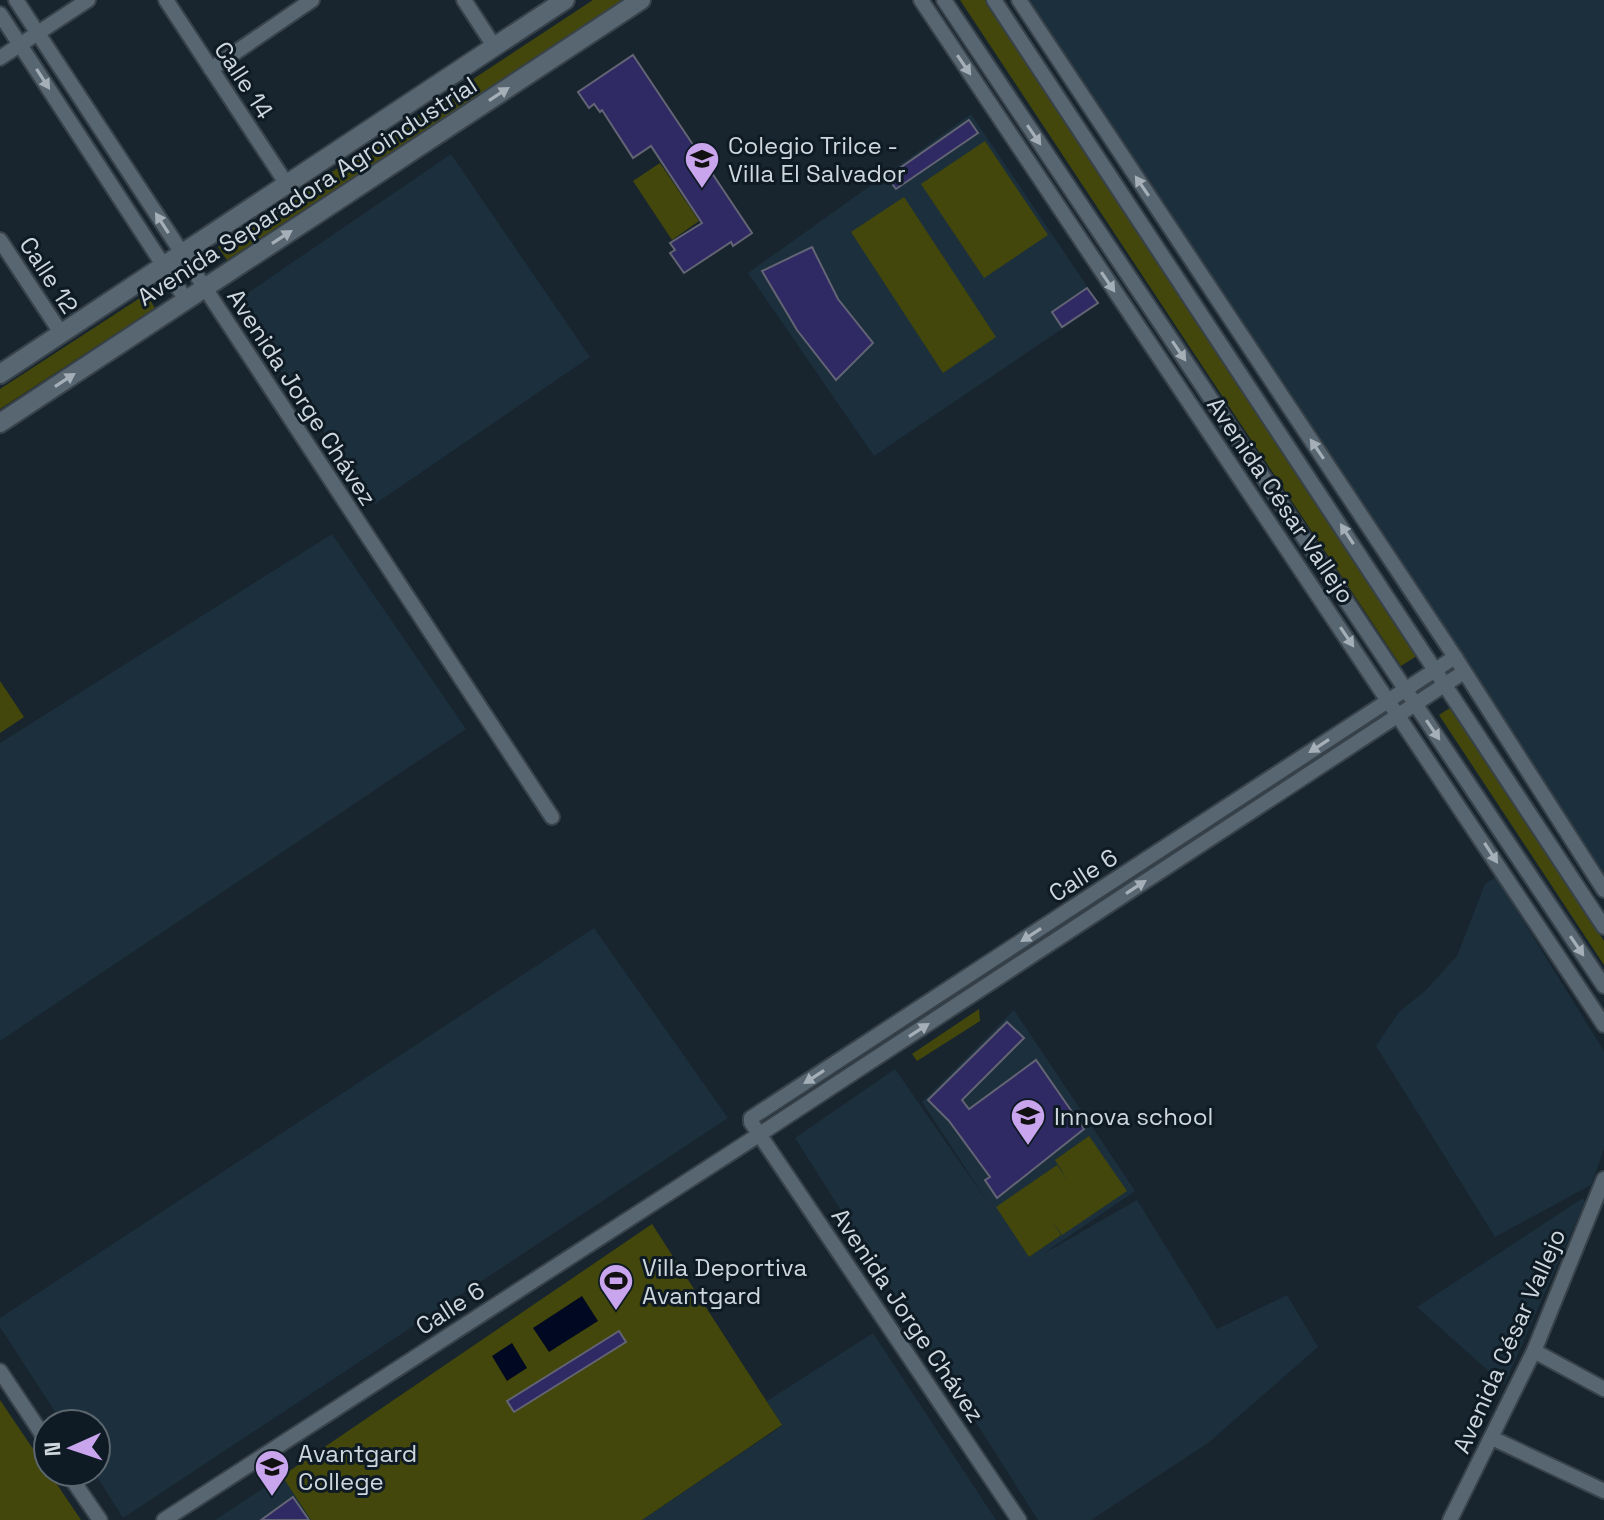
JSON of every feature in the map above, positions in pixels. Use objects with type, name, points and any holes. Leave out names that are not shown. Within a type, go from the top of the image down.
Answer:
[{"type":"street","name":"Avenida Jorge Chávez","points":[[16,0],[552,817]]},
{"type":"street","points":[[0,58],[88,0]]},
{"type":"street","name":"Calle 14","points":[[166,0],[286,183]]},
{"type":"street","points":[[211,69],[312,0]]},
{"type":"street","points":[[464,0],[494,46]]},
{"type":"street","name":"Avenida Separadora Agroindustrial","points":[[0,374],[565,0]]},
{"type":"street","name":"Avenida Separadora Agroindustrial","points":[[0,423],[641,0]]},
{"type":"street","name":"Avenida César Vallejo","points":[[921,0],[1604,1025]]},
{"type":"street","name":"Avenida César Vallejo","points":[[944,0],[1604,986]]},
{"type":"street","name":"Avenida César Vallejo","points":[[994,0],[1604,927]]},
{"type":"street","points":[[1019,0],[1455,657],[1604,890]]},
{"type":"street","name":"Avenida Jorge Chávez","points":[[0,14],[186,300]]},
{"type":"street","name":"Calle 12","points":[[0,240],[61,333]]},
{"type":"street","name":"Calle 6","points":[[760,1134],[751,1122],[752,1117],[1455,657]]},
{"type":"street","name":"Calle 6","points":[[164,1520],[1464,672]]},
{"type":"street","points":[[1346,729],[1356,743]]},
{"type":"street","points":[[1295,762],[1305,776]]},
{"type":"street","points":[[1190,831],[1199,846]]},
{"type":"street","points":[[1059,917],[1068,932]]},
{"type":"street","points":[[850,1054],[859,1069]]},
{"type":"street","name":"Avenida Jorge Chávez","points":[[760,1134],[1019,1520]]},
{"type":"street","name":"Avenida César Vallejo","points":[[1450,1520],[1534,1351],[1604,1179]]},
{"type":"street","points":[[1534,1351],[1604,1389]]},
{"type":"street","points":[[0,1371],[32,1419]]},
{"type":"street","points":[[1492,1438],[1604,1491]]},
{"type":"street","points":[[78,1488],[100,1520]]},
{"type":"shaded area","points":[[1029,0],[1604,0],[1604,874]]},
{"type":"shaded area","points":[[971,114],[1099,304],[874,456],[748,273]]},
{"type":"shaded area","points":[[451,154],[590,357],[375,504],[233,303]]},
{"type":"shaded area","points":[[332,534],[466,729],[0,1041],[0,743]]},
{"type":"shaded area","points":[[1496,877],[1604,1051],[1604,1149],[1591,1185],[1495,1237],[1376,1046],[1399,1012],[1425,991],[1457,956],[1485,884]]},
{"type":"shaded area","points":[[594,928],[728,1118],[123,1518],[104,1488],[112,1488],[112,1408],[53,1408],[0,1327],[0,1318]]},
{"type":"shaded area","points":[[1014,1010],[1135,1191],[1043,1254],[1137,1200],[1217,1329],[1287,1295],[1318,1347],[1208,1443],[1091,1520],[1038,1520],[795,1138],[895,1069],[991,1207],[922,1102]]},
{"type":"shaded area","points":[[1583,1198],[1585,1202],[1504,1385],[1417,1307]]},
{"type":"shaded area","points":[[582,1296],[598,1321],[549,1352],[533,1328]]},
{"type":"shaded area","points":[[873,1333],[996,1520],[642,1520],[782,1426],[767,1401]]},
{"type":"shaded area","points":[[512,1343],[527,1368],[507,1381],[492,1356]]},
{"type":"shaded area","name":"Avantgard College","points":[[282,1476],[311,1520],[215,1520]]},
{"type":"green space","points":[[593,0],[623,0],[227,260],[218,247]]},
{"type":"green space","points":[[960,0],[988,0],[1420,654],[1401,666]]},
{"type":"green space","points":[[985,141],[1048,235],[984,278],[921,184]]},
{"type":"green space","points":[[660,163],[699,221],[672,240],[633,181]]},
{"type":"green space","points":[[904,197],[996,337],[943,373],[851,232]]},
{"type":"green space","points":[[146,294],[155,308],[0,409],[0,389]]},
{"type":"green space","points":[[0,681],[24,717],[0,733]]},
{"type":"green space","points":[[1450,708],[1604,941],[1604,965],[1439,715]]},
{"type":"green space","points":[[979,1009],[980,1021],[917,1061],[912,1054]]},
{"type":"green space","points":[[1089,1136],[1127,1191],[1062,1235],[1051,1220],[1061,1235],[1029,1257],[996,1207],[1057,1165],[1068,1181],[1055,1160]]},
{"type":"green space","name":"Villa Deportiva Avantgard","points":[[652,1224],[782,1425],[642,1520],[311,1520],[282,1476]]},
{"type":"green space","points":[[0,1400],[32,1447],[32,1488],[59,1488],[81,1520],[0,1520]]},
{"type":"building","name":"Colegio Trilce - Villa El Salvador","points":[[633,55],[752,233],[733,246],[731,242],[684,273],[670,253],[675,250],[670,243],[702,223],[651,146],[633,158],[602,110],[600,112],[594,104],[589,108],[578,92]]},
{"type":"building","points":[[969,120],[978,133],[896,189],[887,177]]},
{"type":"building","points":[[812,247],[838,299],[873,343],[836,380],[797,330],[762,271]]},
{"type":"building","points":[[1087,288],[1098,303],[1062,327],[1052,312]]},
{"type":"building","points":[[1007,1022],[1024,1038],[962,1100],[969,1109],[1036,1060],[1084,1129],[997,1198],[985,1180],[990,1177],[949,1121],[928,1100]]},
{"type":"building","points":[[619,1331],[626,1342],[514,1412],[507,1401]]},
{"type":"building","points":[[293,1497],[309,1520],[261,1520]]},
{"type":"place","name":"Colegio Trilce - Villa El Salvador","points":[[702,190]]},
{"type":"place","name":"Innova school","points":[[1028,1147]]},
{"type":"place","name":"Villa Deportiva Avantgard","points":[[616,1312]]},
{"type":"place","name":"Avantgard College","points":[[272,1498]]}]
